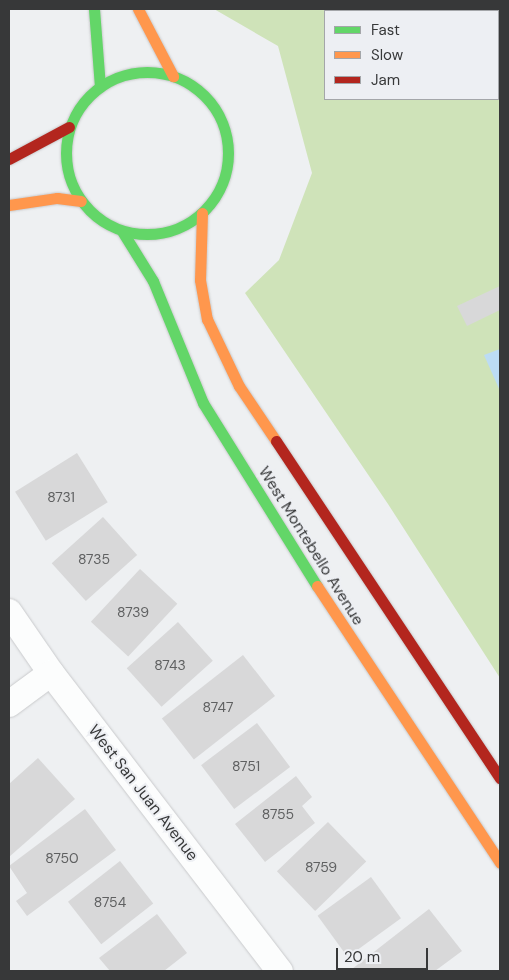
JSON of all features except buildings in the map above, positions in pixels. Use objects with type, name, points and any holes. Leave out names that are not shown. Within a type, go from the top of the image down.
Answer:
[{"type":"street","points":[[94,9],[100,87]]},
{"type":"street","points":[[138,9],[173,76]]},
{"type":"street","points":[[148,72],[173,76],[194,88],[211,103],[222,122],[228,142],[223,182],[202,213],[185,226],[164,233],[143,235],[122,231],[99,220],[81,201],[69,178],[65,153],[69,127],[81,104],[100,87],[122,75],[148,72]]},
{"type":"street","points":[[9,159],[69,127]]},
{"type":"street","points":[[9,205],[57,198],[81,201]]},
{"type":"street","name":"West Montebello Avenue","points":[[202,213],[200,280],[207,319],[238,386],[500,778]]},
{"type":"street","name":"West Montebello Avenue","points":[[122,231],[153,281],[204,403],[240,465],[376,677],[500,863]]},
{"type":"street","name":"West San Juan Avenue","points":[[9,612],[51,673],[280,971]]},
{"type":"street","points":[[9,704],[51,673]]},
{"type":"green space","points":[[214,9],[500,9],[500,678],[388,504],[245,293],[279,260],[312,173],[278,46]]},
{"type":"water","points":[[500,349],[500,391],[484,355]]},
{"type":"traffic: fast","points":[[94,9],[100,87]]},
{"type":"traffic: fast","points":[[139,72],[155,72],[178,78],[198,90],[210,102],[222,122],[228,145],[228,153],[228,161],[222,184],[210,204],[198,216],[178,228],[155,234],[139,234],[116,228],[96,216],[84,204],[72,184],[66,161],[66,145],[72,122],[84,102],[96,90],[116,78],[139,72]]},
{"type":"traffic: fast","points":[[122,231],[153,281],[203,403],[317,586]]},
{"type":"traffic: slow","points":[[138,9],[173,76]]},
{"type":"traffic: slow","points":[[9,205],[57,198],[81,201]]},
{"type":"traffic: slow","points":[[202,213],[200,280],[207,319],[239,386],[276,441]]},
{"type":"traffic: slow","points":[[317,586],[500,863]]},
{"type":"traffic: jam","points":[[9,159],[69,127]]},
{"type":"traffic: jam","points":[[276,441],[500,778]]}]
